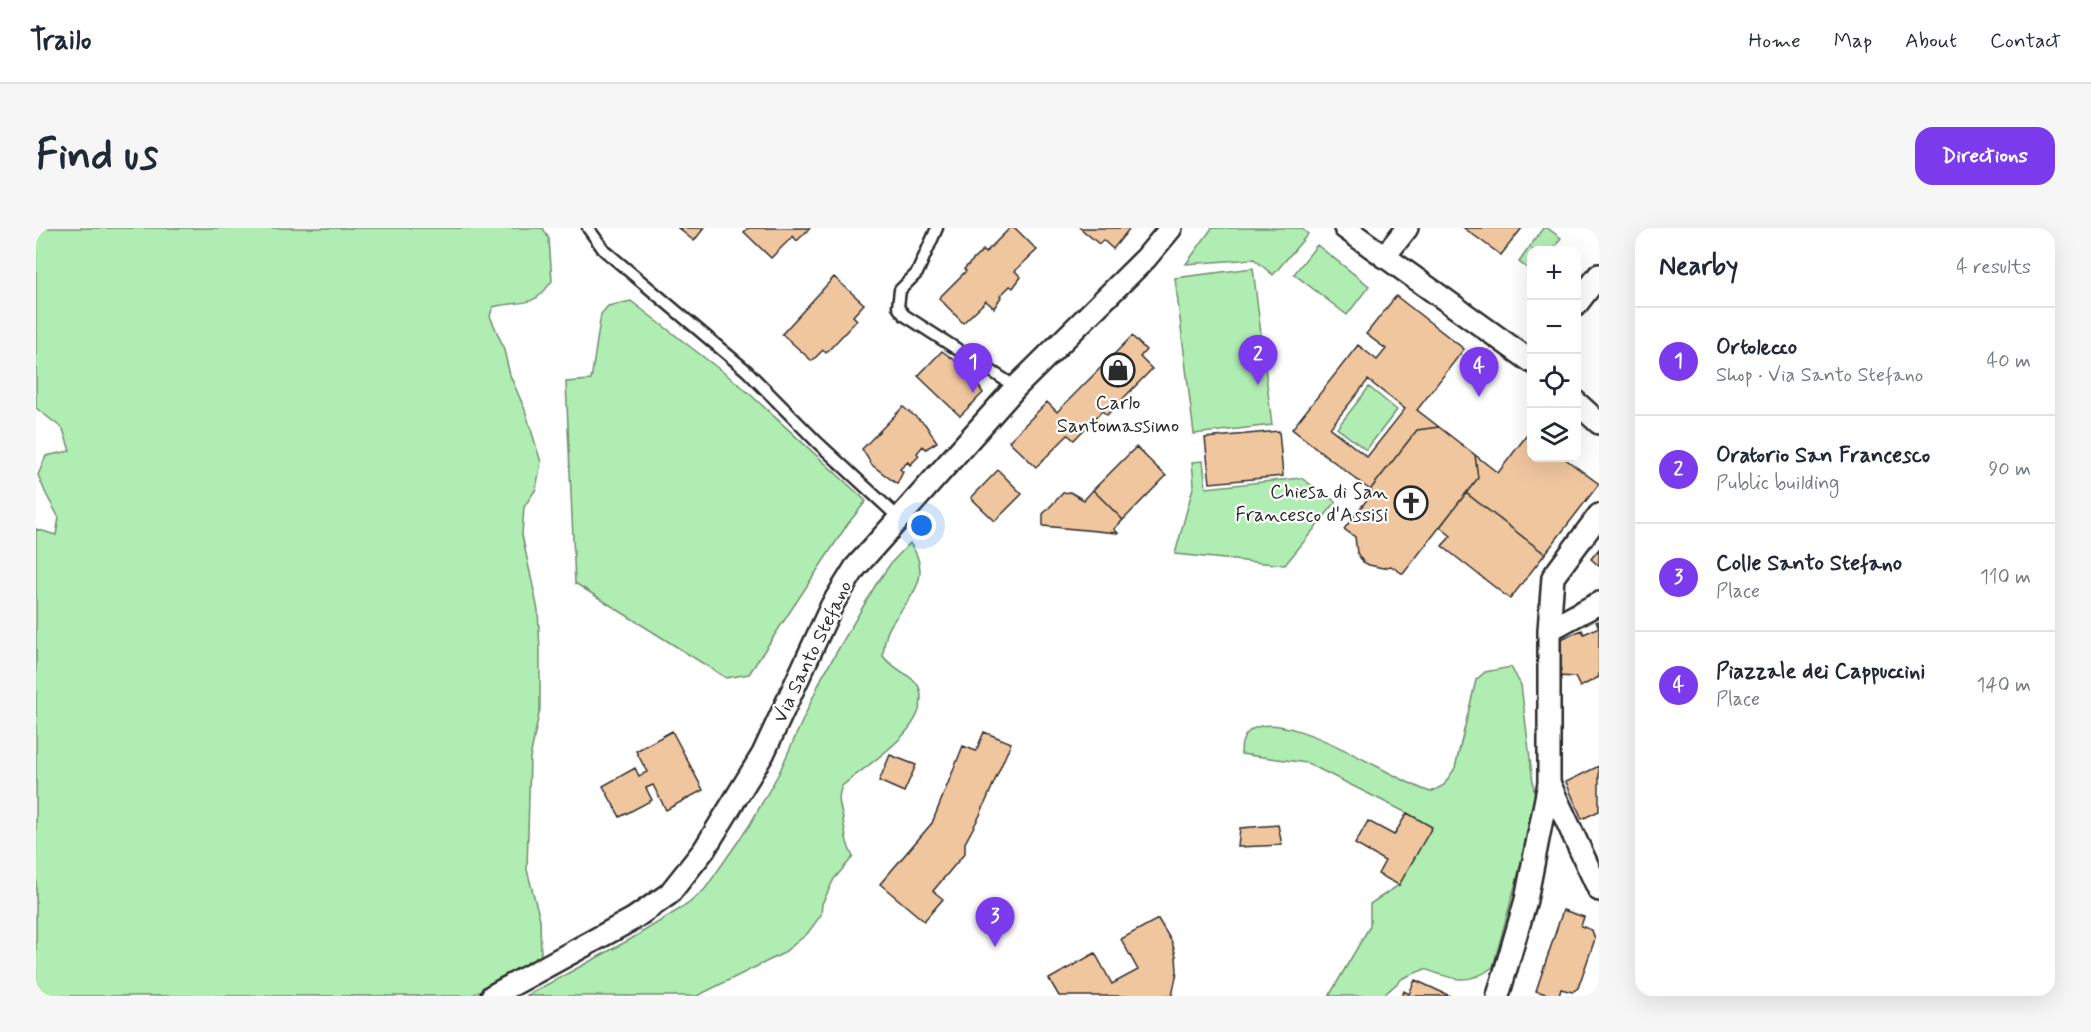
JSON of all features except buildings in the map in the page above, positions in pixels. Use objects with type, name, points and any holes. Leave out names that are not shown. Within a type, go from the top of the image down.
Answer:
[{"type":"street","name":"Via Santo Stefano","points":[[492,996],[633,919],[669,894],[704,850],[763,754],[832,605],[855,568],[1016,387],[1146,258],[1171,228]]},
{"type":"street","points":[[1345,228],[1527,358]]},
{"type":"street","points":[[1384,257],[1407,228]]},
{"type":"street","points":[[1580,300],[1599,275]]},
{"type":"street","points":[[1581,407],[1599,423]]},
{"type":"street","points":[[1498,996],[1526,900],[1549,783],[1549,630],[1553,577],[1599,515]]},
{"type":"street","points":[[1549,630],[1599,603]]},
{"type":"street","points":[[1549,783],[1599,890]]},
{"type":"lane","points":[[588,228],[604,250],[747,371],[817,442],[900,519]]},
{"type":"lane","points":[[937,228],[917,273],[900,290],[898,307],[904,315],[1016,387]]},
{"type":"green space","points":[[36,228],[543,228],[549,239],[552,281],[543,293],[534,299],[523,303],[493,307],[490,316],[503,346],[510,375],[525,410],[541,462],[536,489],[524,507],[522,535],[538,610],[540,651],[540,709],[530,758],[527,870],[540,919],[541,957],[471,996],[36,996],[36,529],[56,535],[59,518],[38,475],[46,456],[70,451],[63,429],[36,408]]},
{"type":"green space","points":[[1212,228],[1301,228],[1308,234],[1273,275],[1254,259],[1186,264]]},
{"type":"green space","points":[[1543,228],[1547,228],[1561,238],[1556,246],[1530,246]]},
{"type":"green space","points":[[1317,245],[1369,286],[1347,315],[1294,274]]},
{"type":"green space","points":[[1527,251],[1527,268],[1519,262]]},
{"type":"green space","points":[[1253,268],[1272,425],[1194,434],[1175,278]]},
{"type":"green space","points":[[631,301],[741,386],[866,501],[847,525],[749,674],[726,678],[575,583],[566,382],[591,380],[601,314],[608,306]]},
{"type":"green space","points":[[1369,387],[1397,410],[1366,450],[1337,428]]},
{"type":"green space","points":[[1203,461],[1206,488],[1301,478],[1336,502],[1285,565],[1175,554],[1194,484],[1192,462]]},
{"type":"green space","points":[[910,543],[917,555],[920,577],[912,596],[889,629],[883,656],[918,685],[921,704],[916,718],[906,732],[842,786],[839,795],[840,803],[847,842],[853,857],[834,879],[822,904],[821,915],[807,934],[782,954],[697,996],[526,996],[631,939],[688,904],[705,889],[749,826],[779,773],[822,677],[875,586],[891,563]]},
{"type":"green space","points":[[1511,667],[1521,685],[1535,799],[1530,831],[1493,967],[1468,979],[1443,976],[1425,969],[1403,978],[1383,996],[1329,996],[1370,926],[1370,904],[1399,885],[1431,827],[1307,763],[1241,754],[1243,740],[1256,727],[1277,726],[1304,732],[1431,792],[1444,785],[1455,768],[1476,680],[1485,672]]},
{"type":"place","name":"Carlo Santomassimo","points":[[1118,370]]},
{"type":"place","name":"Oratorio San Francesco","points":[[1258,385]]},
{"type":"place","name":"Ortolecco","points":[[973,393]]},
{"type":"place","name":"Piazzale dei Cappuccini","points":[[1479,397]]},
{"type":"place","name":"Chiesa di San Francesco d'Assisi","points":[[1411,503]]},
{"type":"place","name":"Colle Santo Stefano","points":[[995,947]]}]
